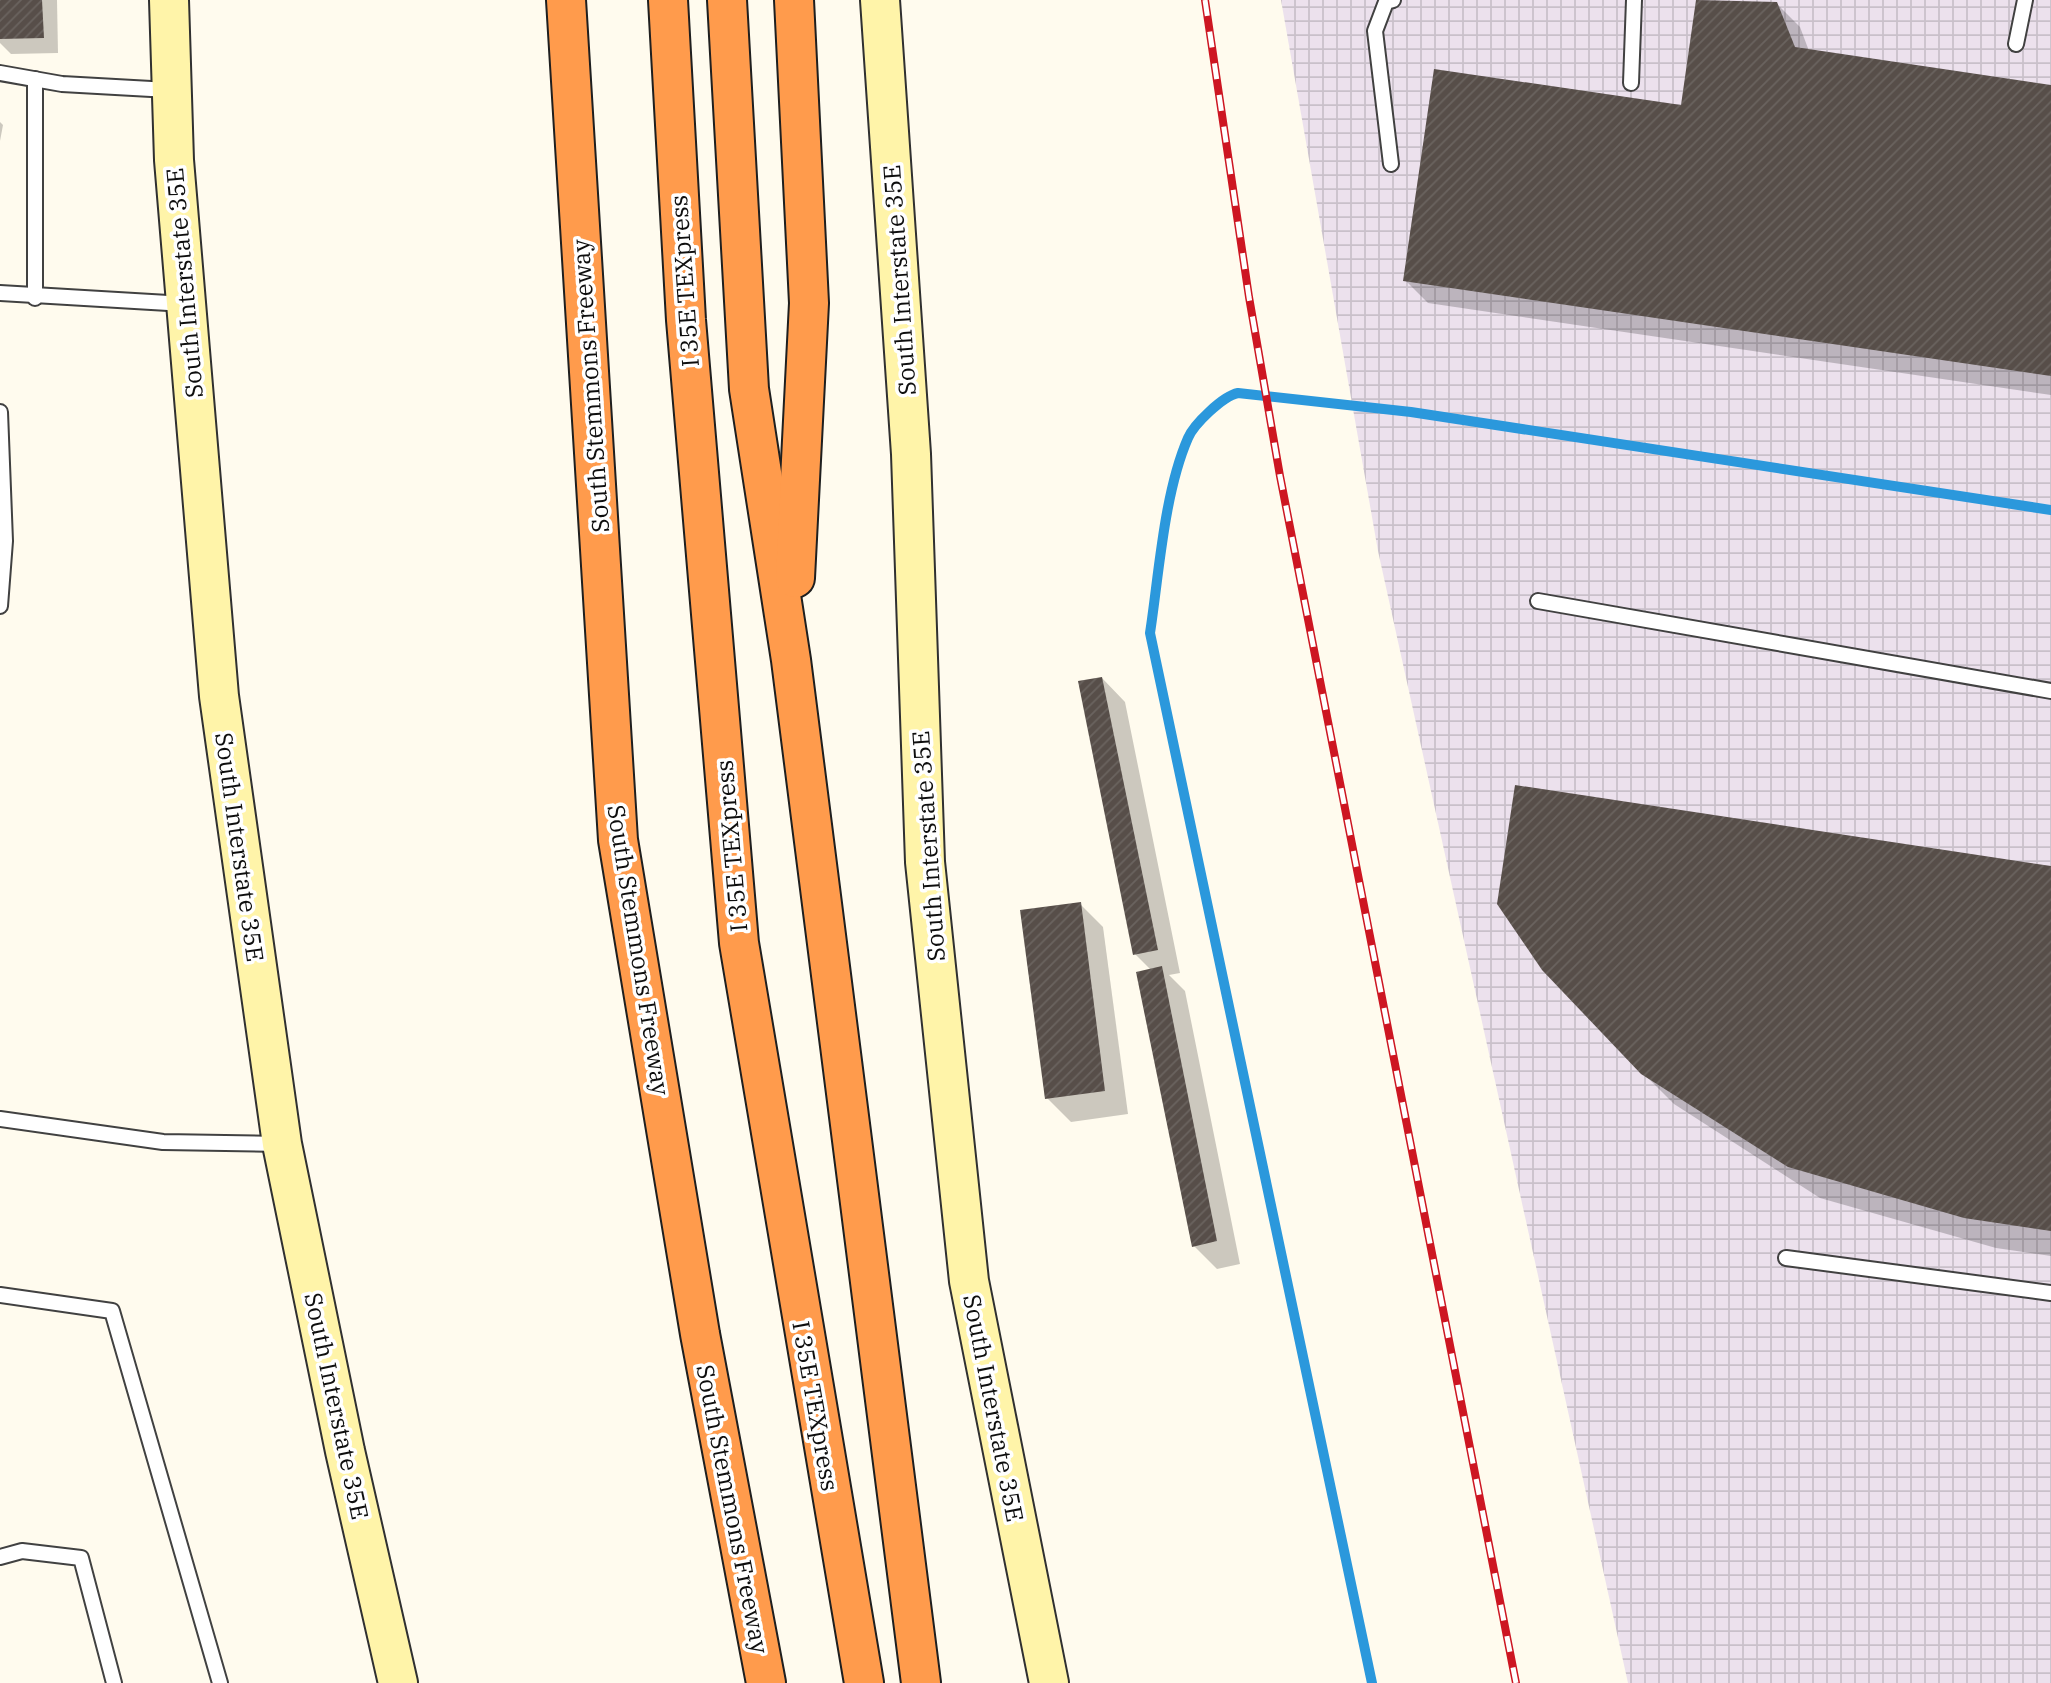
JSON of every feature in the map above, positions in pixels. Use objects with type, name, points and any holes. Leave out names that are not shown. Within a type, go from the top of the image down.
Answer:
[{"type":"highway","name":"South Stemmons Freeway","points":[[566,0],[618,840],[700,1334],[766,1683]]},
{"type":"highway","name":"I 35E TEXpress","points":[[668,0],[686,320],[740,943],[864,1683]]},
{"type":"highway","points":[[727,0],[749,389],[791,660],[921,1683]]},
{"type":"highway","points":[[791,660],[809,303],[794,0]]},
{"type":"main road","name":"South Interstate 35E","points":[[169,0],[174,90],[174,160],[219,696],[282,1144],[345,1451],[398,1683]]},
{"type":"main road","name":"South Interstate 35E","points":[[880,0],[911,454],[925,862],[969,1281],[1049,1683]]},
{"type":"lane","points":[[1391,164],[1375,31],[1386,2],[1393,0]]},
{"type":"lane","points":[[1631,83],[1634,0]]},
{"type":"lane","points":[[2016,44],[2025,0]]},
{"type":"lane","points":[[0,73],[35,79],[174,90]]},
{"type":"lane","points":[[35,79],[35,298]]},
{"type":"lane","points":[[0,293],[35,298],[186,304]]},
{"type":"lane","points":[[0,412],[5,541],[0,606]]},
{"type":"lane","points":[[1538,601],[2051,691]]},
{"type":"lane","points":[[0,1119],[163,1142],[282,1144]]},
{"type":"lane","points":[[1786,1258],[2051,1293]]},
{"type":"lane","points":[[0,1295],[112,1311],[220,1683]]},
{"type":"lane","points":[[0,1557],[22,1551],[80,1558],[114,1683]]},
{"type":"shaded area","points":[[1281,0],[2051,0],[2051,1683],[1628,1683],[1378,551]]},
{"type":"building","points":[[0,0],[42,0],[44,38],[0,39]]},
{"type":"building","points":[[1696,0],[1777,2],[1795,47],[2051,85],[2051,376],[1403,281],[1434,69],[1681,105]]},
{"type":"building","points":[[1102,677],[1158,950],[1133,955],[1078,681]]},
{"type":"building","points":[[1515,785],[2051,866],[2051,1231],[1964,1218],[1788,1167],[1641,1074],[1542,970],[1497,904]]},
{"type":"building","points":[[1081,902],[1105,1091],[1045,1099],[1020,910]]},
{"type":"building","points":[[1162,966],[1217,1241],[1192,1247],[1136,972]]},
{"type":"waterway","points":[[1372,1683],[1150,633],[1173,483],[1191,432],[1217,405],[1238,393],[1411,412],[2051,510]]},
{"type":"railway","points":[[1205,0],[1249,297],[1280,476],[1516,1683]]}]
